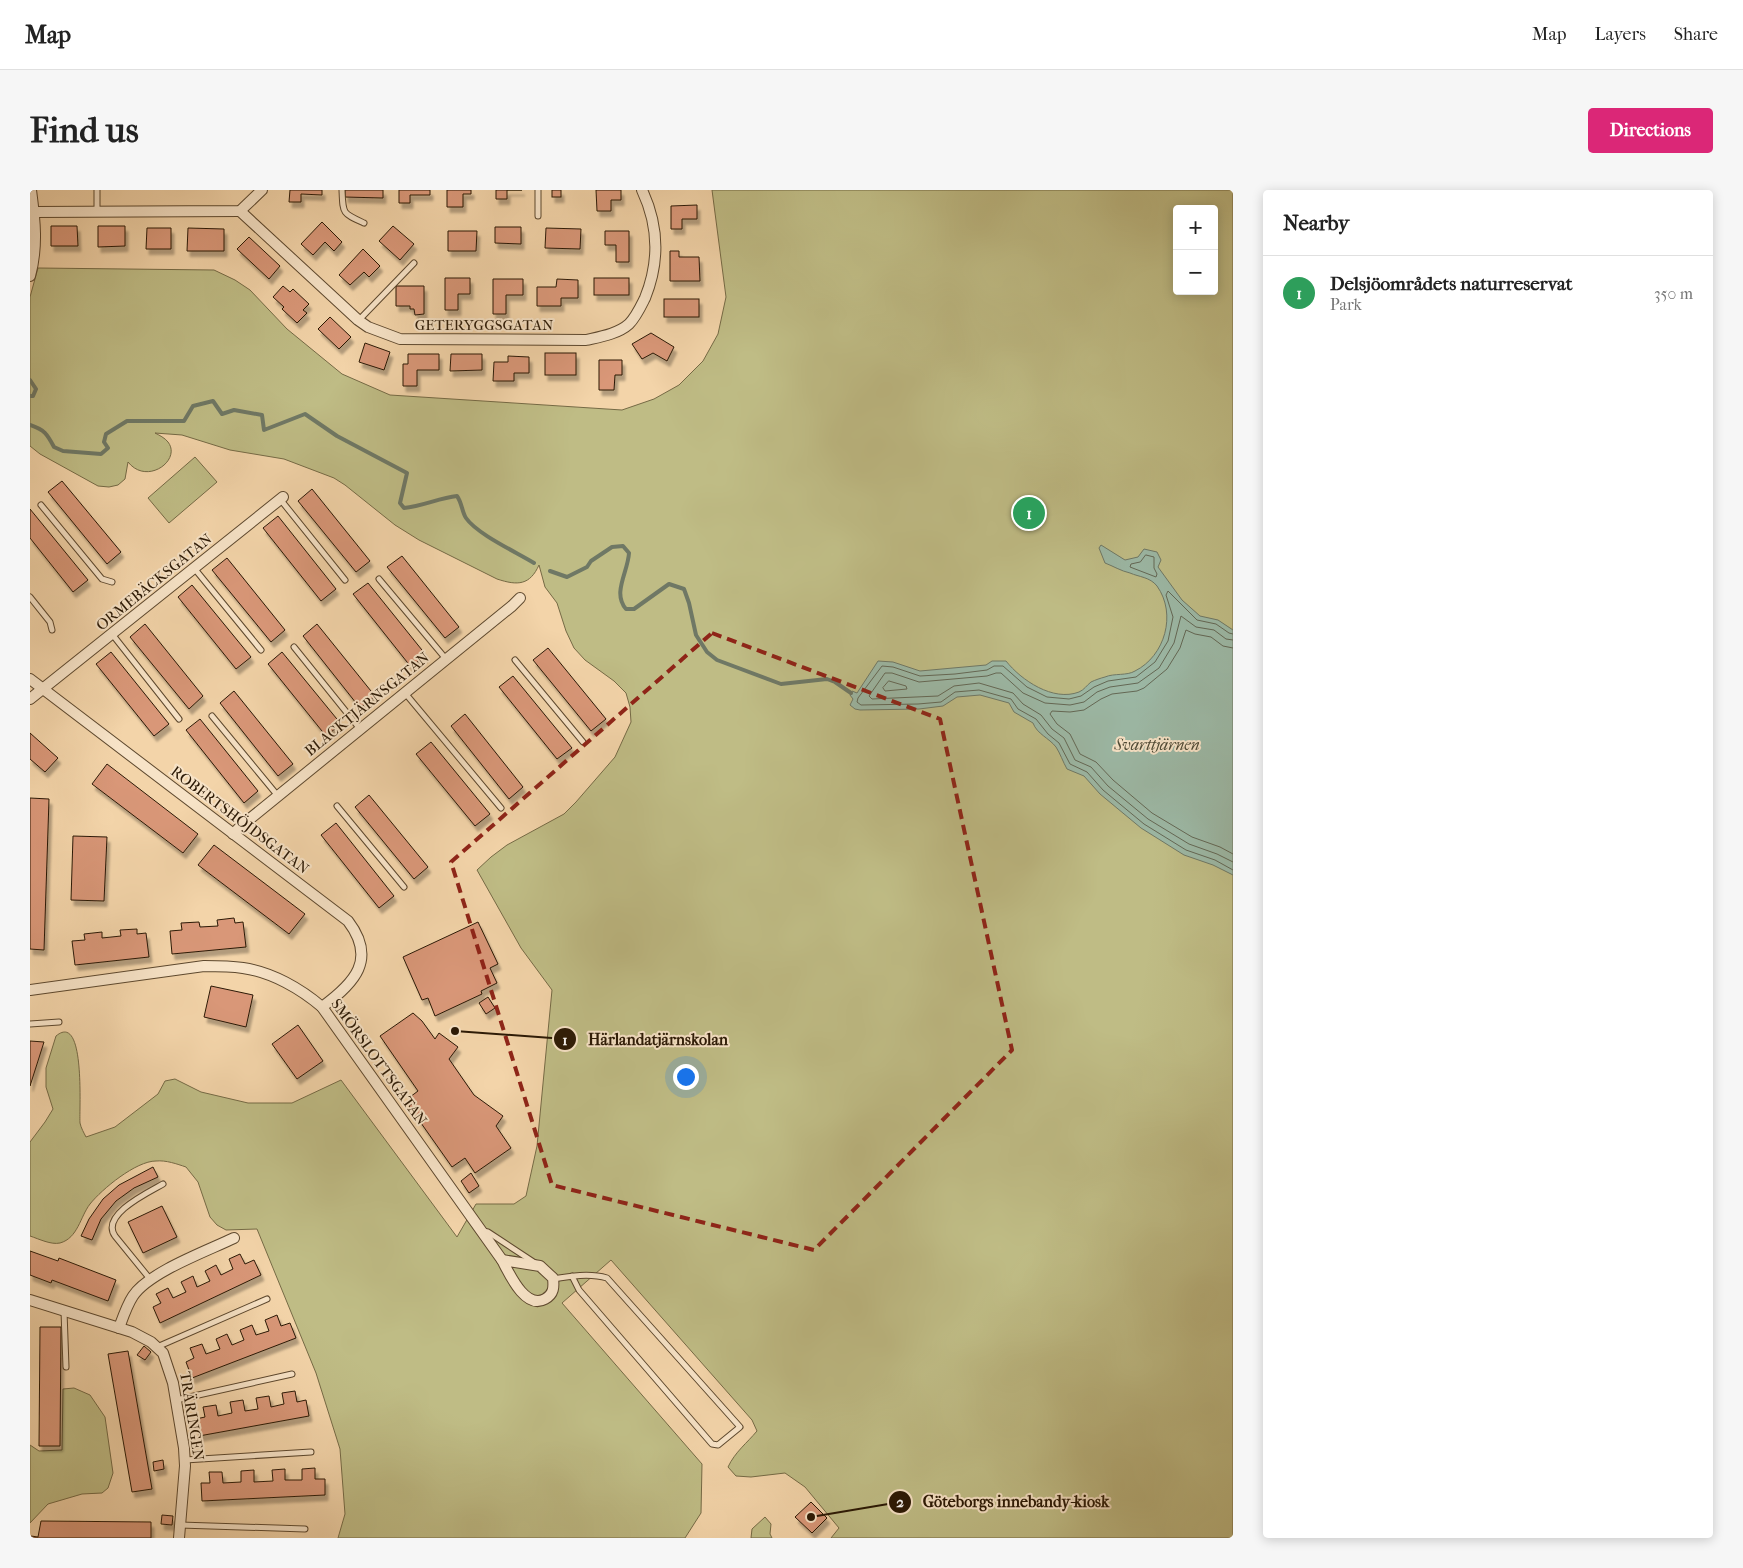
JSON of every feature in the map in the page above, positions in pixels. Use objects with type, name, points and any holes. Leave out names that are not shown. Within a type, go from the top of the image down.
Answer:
[{"type":"street","points":[[30,276],[34,262],[36,228],[31,190]]},
{"type":"street","points":[[34,212],[240,211],[262,190]]},
{"type":"street","name":"GETERYGGSGATAN","points":[[240,211],[358,320],[368,327],[400,339],[586,340],[600,337],[628,324],[637,312],[649,287],[654,270],[656,250],[655,228],[650,207],[642,190]]},
{"type":"street","name":"ORMEBÄCKSGATAN","points":[[30,699],[44,690],[281,498]]},
{"type":"street","name":"BLACKTJÄRNSGATAN","points":[[233,834],[520,598]]},
{"type":"street","name":"ROBERTSHÖJDSGATAN","points":[[30,679],[348,921],[359,938],[361,949],[360,969],[347,987],[322,1008]]},
{"type":"street","name":"SMÖRSLOTTSGATAN","points":[[30,990],[204,966],[225,966],[244,968],[275,978],[307,994],[322,1008],[502,1260],[522,1292],[532,1300],[542,1301],[551,1294],[554,1287],[553,1279]]},
{"type":"street","points":[[120,1328],[129,1302],[134,1294],[150,1279],[234,1238]]},
{"type":"street","points":[[502,1260],[540,1266],[553,1279]]},
{"type":"street","name":"TRÄRINGEN","points":[[30,1300],[120,1328],[142,1337],[157,1347],[163,1354],[169,1366],[185,1460],[179,1538]]},
{"type":"lane","points":[[97,190],[97,212]]},
{"type":"lane","points":[[342,190],[343,209],[347,215],[364,223]]},
{"type":"lane","points":[[538,190],[538,216]]},
{"type":"lane","points":[[358,320],[414,263]]},
{"type":"lane","points":[[281,498],[345,580]]},
{"type":"lane","points":[[41,505],[102,580],[112,582]]},
{"type":"lane","points":[[194,568],[261,650]]},
{"type":"lane","points":[[380,579],[446,660]]},
{"type":"lane","points":[[30,596],[50,622],[52,630]]},
{"type":"lane","points":[[112,634],[179,719]]},
{"type":"lane","points":[[294,647],[360,729]]},
{"type":"lane","points":[[515,660],[583,742]]},
{"type":"lane","points":[[405,693],[501,808]]},
{"type":"lane","points":[[212,716],[278,796]]},
{"type":"lane","points":[[337,806],[404,887]]},
{"type":"lane","points":[[30,1024],[59,1022]]},
{"type":"lane","points":[[150,1279],[112,1233],[112,1227],[116,1216],[123,1208],[163,1184]]},
{"type":"lane","points":[[479,1230],[488,1232],[540,1266]]},
{"type":"lane","points":[[553,1279],[572,1276],[599,1275],[607,1278],[740,1426],[718,1445],[712,1444],[579,1290],[572,1276]]},
{"type":"lane","points":[[157,1347],[267,1299]]},
{"type":"lane","points":[[64,1310],[66,1367]]},
{"type":"lane","points":[[176,1400],[292,1374]]},
{"type":"lane","points":[[185,1460],[311,1452]]},
{"type":"lane","points":[[180,1526],[305,1529]]},
{"type":"highlighted area","points":[[712,633],[940,719],[1012,1050],[814,1250],[552,1185],[451,862]]},
{"type":"shaded area","points":[[712,190],[1233,190],[1233,1538],[831,1538],[839,1528],[805,1487],[785,1473],[751,1477],[736,1476],[728,1467],[738,1452],[757,1431],[752,1420],[611,1260],[562,1303],[702,1464],[701,1513],[685,1538],[338,1538],[345,1514],[340,1449],[316,1373],[257,1229],[226,1230],[217,1225],[210,1217],[198,1182],[186,1167],[160,1161],[148,1162],[139,1166],[111,1184],[90,1204],[75,1232],[66,1240],[60,1243],[53,1243],[30,1236],[30,1142],[53,1109],[46,1087],[46,1068],[56,1036],[66,1032],[72,1037],[77,1049],[80,1084],[80,1123],[86,1137],[115,1127],[158,1094],[165,1081],[175,1079],[201,1092],[248,1103],[292,1103],[341,1080],[457,1237],[476,1204],[514,1204],[526,1196],[537,1146],[552,990],[521,948],[477,870],[507,845],[564,814],[615,757],[631,722],[630,707],[626,693],[614,681],[585,660],[574,648],[557,603],[545,587],[539,565],[532,577],[522,582],[511,583],[497,579],[419,540],[395,525],[334,478],[284,459],[230,450],[182,435],[155,433],[168,442],[171,449],[167,463],[153,471],[144,472],[136,469],[128,462],[125,479],[118,485],[109,487],[98,486],[40,454],[30,446],[30,297],[38,268],[214,270],[250,290],[287,329],[342,374],[390,395],[622,410],[654,399],[679,385],[703,361],[718,334],[726,297]]},
{"type":"shaded area","points":[[195,457],[217,482],[169,523],[148,498]]},
{"type":"shaded area","points":[[74,1388],[90,1395],[105,1417],[113,1473],[108,1488],[102,1493],[82,1494],[48,1504],[30,1523],[30,1445],[39,1451],[62,1450],[63,1389]]},
{"type":"shaded area","points":[[765,1517],[771,1524],[770,1534],[772,1538],[751,1538],[752,1529]]},
{"type":"water","name":"Svarttjärnen","points":[[1101,545],[1125,560],[1138,557],[1144,549],[1157,552],[1161,560],[1158,567],[1182,600],[1200,616],[1218,620],[1233,630],[1233,875],[1213,865],[1184,855],[1141,828],[1100,794],[1084,776],[1067,769],[1056,747],[1037,730],[1033,723],[1014,712],[1009,703],[980,695],[957,697],[943,706],[919,709],[860,710],[850,705],[853,699],[850,695],[852,691],[857,693],[878,661],[893,662],[920,671],[986,665],[992,661],[1006,661],[1029,682],[1048,692],[1059,694],[1079,692],[1096,680],[1135,671],[1154,655],[1165,633],[1167,621],[1163,597],[1157,586],[1151,581],[1105,563],[1099,548]]},
{"type":"building","points":[[290,190],[322,190],[322,195],[301,194],[301,202],[289,202]]},
{"type":"building","points":[[345,190],[383,190],[383,198],[345,197]]},
{"type":"building","points":[[399,190],[430,190],[430,195],[410,195],[410,203],[399,203]]},
{"type":"building","points":[[447,190],[471,190],[471,194],[463,194],[463,207],[447,207]]},
{"type":"building","points":[[496,190],[507,190],[507,199],[496,199]]},
{"type":"building","points":[[552,190],[561,190],[561,197],[552,197]]},
{"type":"building","points":[[596,190],[621,190],[621,200],[611,200],[611,211],[597,211]]},
{"type":"building","points":[[697,205],[697,219],[682,219],[682,229],[671,229],[671,206]]},
{"type":"building","points":[[322,222],[342,242],[334,251],[325,242],[313,255],[301,244]]},
{"type":"building","points":[[51,226],[77,226],[78,246],[51,246]]},
{"type":"building","points":[[98,226],[125,226],[125,246],[98,247]]},
{"type":"building","points":[[393,226],[414,244],[400,260],[379,241]]},
{"type":"building","points":[[495,227],[521,227],[521,244],[495,243]]},
{"type":"building","points":[[147,228],[171,228],[171,249],[146,249]]},
{"type":"building","points":[[188,228],[224,229],[224,251],[187,251]]},
{"type":"building","points":[[546,228],[581,229],[580,249],[545,248]]},
{"type":"building","points":[[448,231],[477,231],[476,251],[448,251]]},
{"type":"building","points":[[605,231],[629,231],[629,262],[616,262],[616,245],[605,245]]},
{"type":"building","points":[[249,237],[280,266],[269,279],[237,249]]},
{"type":"building","points":[[363,249],[380,266],[369,277],[364,272],[350,285],[339,275]]},
{"type":"building","points":[[670,251],[679,251],[679,257],[699,257],[700,281],[670,281]]},
{"type":"building","points":[[445,278],[470,278],[470,294],[458,294],[458,310],[445,310]]},
{"type":"building","points":[[594,278],[629,278],[629,295],[594,295]]},
{"type":"building","points":[[493,279],[523,279],[523,295],[506,295],[506,314],[493,314]]},
{"type":"building","points":[[557,279],[578,280],[578,298],[561,298],[561,306],[537,306],[537,287],[556,287]]},
{"type":"building","points":[[283,286],[290,292],[293,289],[309,304],[303,310],[307,313],[297,323],[282,309],[284,307],[273,297]]},
{"type":"building","points":[[396,286],[424,286],[424,314],[415,315],[414,309],[410,309],[410,306],[396,306]]},
{"type":"building","points":[[664,299],[699,299],[699,317],[664,317]]},
{"type":"building","points":[[330,317],[351,337],[339,349],[318,329]]},
{"type":"building","points":[[651,333],[674,347],[667,361],[653,353],[642,359],[632,344]]},
{"type":"building","points":[[365,343],[390,352],[384,370],[359,362]]},
{"type":"building","points":[[545,353],[576,353],[576,375],[545,375]]},
{"type":"building","points":[[408,354],[439,354],[439,370],[417,370],[417,386],[403,386],[403,364],[408,364]]},
{"type":"building","points":[[451,354],[482,354],[482,370],[450,371]]},
{"type":"building","points":[[508,356],[529,357],[529,373],[514,373],[514,381],[493,381],[494,362],[508,362]]},
{"type":"building","points":[[599,360],[622,360],[622,375],[615,375],[614,390],[599,390]]},
{"type":"building","points":[[62,481],[121,552],[107,564],[48,492]]},
{"type":"building","points":[[312,489],[370,561],[356,572],[298,501]]},
{"type":"building","points":[[30,509],[88,580],[73,592],[30,538]]},
{"type":"building","points":[[278,516],[336,589],[321,601],[263,528]]},
{"type":"building","points":[[402,556],[459,627],[445,638],[387,567]]},
{"type":"building","points":[[227,558],[285,630],[271,642],[212,570]]},
{"type":"building","points":[[368,583],[426,655],[411,667],[353,594]]},
{"type":"building","points":[[192,585],[251,657],[236,669],[178,597]]},
{"type":"building","points":[[145,624],[203,696],[189,709],[130,637]]},
{"type":"building","points":[[317,624],[375,696],[360,708],[303,636]]},
{"type":"building","points":[[548,648],[606,719],[591,731],[533,660]]},
{"type":"building","points":[[111,652],[169,724],[154,736],[96,664]]},
{"type":"building","points":[[282,652],[341,724],[326,736],[268,664]]},
{"type":"building","points":[[513,676],[572,748],[557,759],[499,687]]},
{"type":"building","points":[[234,691],[293,764],[278,776],[220,703]]},
{"type":"building","points":[[465,714],[523,787],[509,799],[451,726]]},
{"type":"building","points":[[200,719],[258,791],[244,803],[186,730]]},
{"type":"building","points":[[30,733],[58,758],[45,772],[30,759]]},
{"type":"building","points":[[431,742],[490,814],[475,826],[416,754]]},
{"type":"building","points":[[107,764],[198,834],[183,853],[92,784]]},
{"type":"building","points":[[369,795],[428,867],[414,879],[355,807]]},
{"type":"building","points":[[30,798],[49,799],[44,950],[30,949]]},
{"type":"building","points":[[336,823],[394,896],[379,908],[321,835]]},
{"type":"building","points":[[73,836],[107,837],[104,901],[71,900]]},
{"type":"building","points":[[214,845],[305,914],[289,934],[198,865]]},
{"type":"building","points":[[234,918],[235,923],[243,922],[246,947],[172,954],[170,931],[182,930],[181,923],[199,922],[200,927],[218,926],[217,920]]},
{"type":"building","points":[[478,922],[498,964],[490,968],[497,983],[481,991],[482,994],[435,1016],[428,998],[422,1000],[403,957]]},
{"type":"building","points":[[137,929],[137,934],[146,933],[149,957],[75,965],[72,941],[85,940],[84,934],[102,932],[102,938],[121,936],[120,930]]},
{"type":"building","points":[[211,986],[253,995],[246,1027],[204,1017]]},
{"type":"building","points":[[488,997],[495,1008],[486,1014],[479,1003]]},
{"type":"building","points":[[413,1013],[422,1021],[435,1039],[439,1033],[458,1047],[449,1059],[474,1095],[503,1116],[496,1126],[511,1148],[475,1173],[465,1158],[452,1167],[409,1106],[414,1102],[410,1097],[418,1091],[380,1036]]},
{"type":"building","points":[[298,1025],[323,1061],[297,1079],[272,1044]]},
{"type":"building","points":[[30,1041],[44,1042],[30,1086]]},
{"type":"building","points":[[153,1167],[158,1177],[134,1188],[116,1201],[101,1219],[92,1240],[81,1236],[89,1219],[103,1199],[119,1185]]},
{"type":"building","points":[[471,1173],[479,1186],[469,1193],[461,1181]]},
{"type":"building","points":[[162,1206],[177,1237],[143,1253],[128,1222]]},
{"type":"building","points":[[30,1251],[58,1261],[59,1258],[116,1280],[108,1301],[52,1280],[51,1283],[30,1275]]},
{"type":"building","points":[[240,1254],[245,1264],[254,1260],[261,1275],[160,1323],[153,1307],[161,1303],[156,1294],[168,1288],[173,1298],[186,1292],[181,1282],[193,1276],[197,1287],[210,1281],[205,1271],[216,1265],[221,1275],[233,1269],[229,1259]]},
{"type":"building","points":[[277,1315],[281,1326],[290,1323],[296,1338],[192,1378],[186,1362],[194,1358],[190,1348],[202,1344],[206,1354],[220,1349],[216,1339],[227,1334],[232,1345],[244,1340],[240,1330],[252,1325],[256,1335],[269,1331],[265,1320]]},
{"type":"building","points":[[40,1327],[61,1327],[60,1446],[39,1446]]},
{"type":"building","points":[[144,1346],[151,1352],[145,1360],[137,1355]]},
{"type":"building","points":[[128,1351],[152,1489],[132,1492],[108,1354]]},
{"type":"building","points":[[295,1391],[297,1402],[306,1400],[309,1416],[199,1436],[196,1419],[205,1417],[203,1407],[216,1405],[218,1416],[232,1413],[230,1402],[243,1400],[245,1411],[258,1409],[256,1398],[269,1396],[271,1407],[284,1404],[282,1393]]},
{"type":"building","points":[[163,1460],[164,1469],[154,1471],[153,1462]]},
{"type":"building","points":[[315,1468],[315,1479],[325,1479],[325,1495],[202,1501],[201,1483],[210,1483],[209,1472],[222,1472],[223,1483],[241,1482],[241,1471],[254,1470],[254,1482],[273,1481],[272,1470],[285,1469],[285,1480],[302,1480],[302,1469]]},
{"type":"building","points":[[811,1502],[827,1518],[812,1533],[795,1517]]},
{"type":"building","points":[[162,1515],[173,1516],[172,1525],[161,1524]]},
{"type":"building","points":[[41,1521],[151,1522],[151,1538],[31,1538],[31,1536],[38,1537]]},
{"type":"waterway","points":[[30,380],[36,389],[33,396],[30,396]]},
{"type":"waterway","points":[[30,425],[42,431],[54,447],[63,451],[101,454],[108,448],[104,442],[106,434],[127,421],[184,421],[193,406],[213,401],[222,414],[234,410],[262,415],[264,430],[305,414],[337,436],[407,473],[400,503],[404,508],[457,496],[465,516],[471,524],[534,563]]},
{"type":"waterway","points":[[550,571],[567,577],[587,567],[591,561],[612,547],[623,546],[629,553],[620,596],[626,609],[634,609],[669,584],[684,589],[696,635],[707,652],[717,660],[781,684],[827,679],[851,693]]},
{"type":"place","name":"Delsjöområdets naturreservat","points":[[1029,513]]},
{"type":"place","name":"Härlandatjärnskolan","points":[[455,1031]]},
{"type":"place","name":"Göteborgs innebandy-kiosk","points":[[811,1517]]}]
